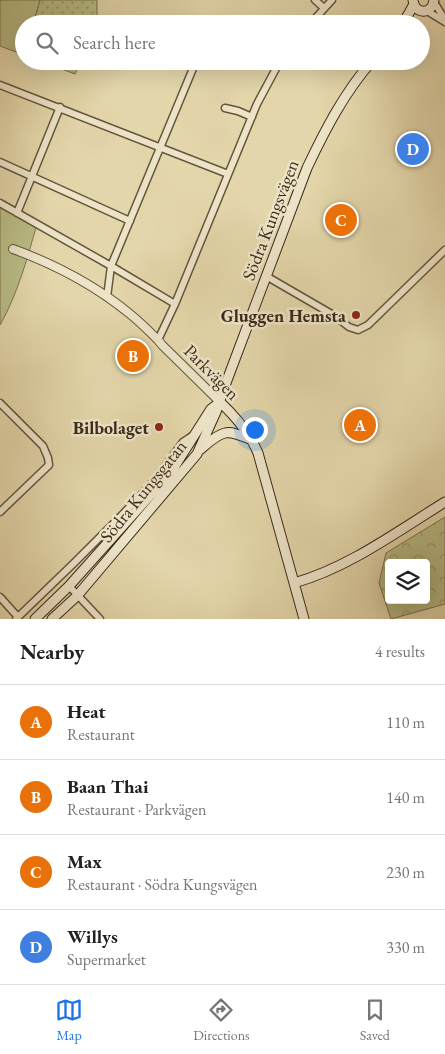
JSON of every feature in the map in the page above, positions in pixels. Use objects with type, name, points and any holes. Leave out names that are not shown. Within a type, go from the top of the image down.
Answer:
[{"type":"main road","points":[[413,1],[418,9],[425,11]]},
{"type":"main road","points":[[408,15],[413,1]]},
{"type":"main road","points":[[419,15],[432,7],[434,1]]},
{"type":"main road","name":"Södra Kungsvägen","points":[[220,402],[307,168],[350,88],[365,70]]},
{"type":"main road","name":"Södra Kungsgatan","points":[[35,619],[69,586],[170,472],[198,432],[211,409],[220,402]]},
{"type":"main road","name":"Södra Kungsgatan","points":[[52,619],[77,596],[199,450],[220,402]]},
{"type":"main road","name":"Parkvägen","points":[[220,402],[253,440],[263,468],[304,619]]},
{"type":"main road","points":[[199,450],[225,432],[238,434],[253,440]]},
{"type":"main road","points":[[294,583],[351,560],[445,502]]},
{"type":"street","points":[[315,0],[324,8]]},
{"type":"street","points":[[318,15],[332,0]]},
{"type":"street","points":[[434,1],[445,21]]},
{"type":"street","points":[[425,11],[445,21]]},
{"type":"street","points":[[106,297],[111,266],[192,70]]},
{"type":"street","points":[[158,340],[176,304],[257,104],[275,70]]},
{"type":"street","points":[[0,85],[228,174]]},
{"type":"street","points":[[17,213],[60,107]]},
{"type":"street","points":[[225,108],[252,117]]},
{"type":"street","points":[[0,162],[130,221]]},
{"type":"street","points":[[0,203],[176,304]]},
{"type":"street","name":"Parkvägen","points":[[13,249],[85,283],[129,313],[220,402]]},
{"type":"street","points":[[266,276],[335,316],[348,327],[358,330],[368,325],[445,250]]},
{"type":"street","points":[[0,403],[43,446],[49,465],[0,512]]},
{"type":"street","name":"Södra Kungsgatan","points":[[17,618],[155,480],[183,442],[198,432]]},
{"type":"street","points":[[69,586],[100,619]]},
{"type":"street","points":[[0,597],[17,618]]},
{"type":"green space","points":[[0,0],[40,0],[36,15],[15,15],[15,52],[0,46]]},
{"type":"green space","points":[[40,0],[97,0],[97,15],[36,15]]},
{"type":"green space","points":[[64,70],[77,70],[75,74]]},
{"type":"green space","points":[[0,204],[37,224],[17,288],[0,325]]},
{"type":"green space","points":[[445,517],[445,604],[391,619],[386,604],[430,604],[430,559],[385,559],[385,601],[379,583],[386,553]]},
{"type":"place","name":"Willys","points":[[413,149]]},
{"type":"place","name":"Max","points":[[341,220]]},
{"type":"place","name":"Gluggen Hemsta","points":[[356,315]]},
{"type":"place","name":"Baan Thai","points":[[133,356]]},
{"type":"place","name":"Heat","points":[[360,425]]},
{"type":"place","name":"Bilbolaget","points":[[159,427]]}]
